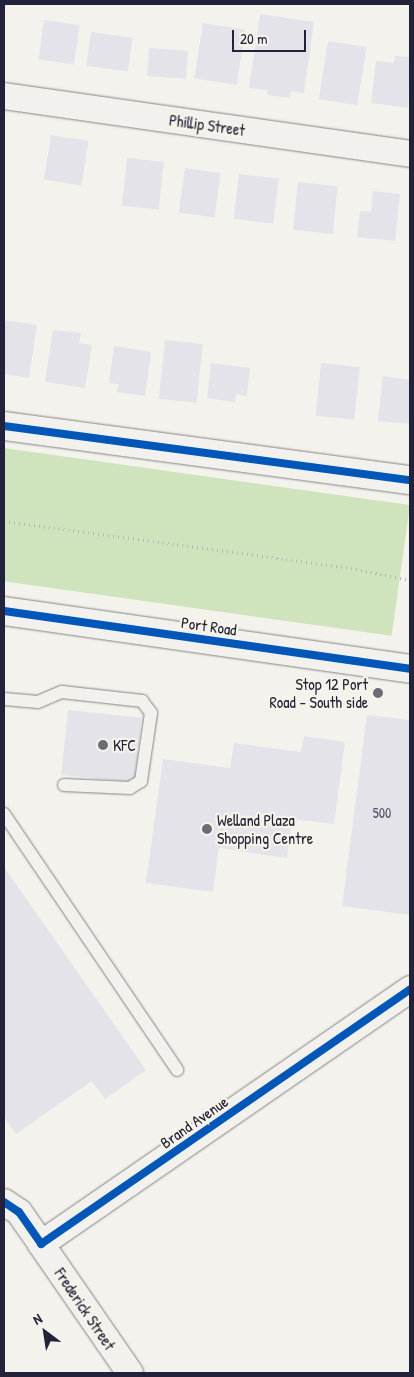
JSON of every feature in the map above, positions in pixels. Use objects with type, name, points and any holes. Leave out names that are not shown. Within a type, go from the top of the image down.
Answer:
[{"type":"highway","points":[[4,426],[410,480]]},
{"type":"highway","name":"Port Road","points":[[4,611],[410,669]]},
{"type":"street","name":"Phillip Street","points":[[4,96],[410,154]]},
{"type":"street","name":"Brand Avenue","points":[[41,1244],[410,989]]},
{"type":"street","points":[[4,1202],[19,1212],[41,1244]]},
{"type":"street","name":"Frederick Street","points":[[41,1244],[130,1373]]},
{"type":"lane","points":[[4,699],[38,702],[62,692],[142,701],[151,713],[141,781],[130,788],[85,784],[64,785]]},
{"type":"lane","points":[[4,814],[176,1070]]},
{"type":"path","points":[[4,521],[350,568],[410,580]]},
{"type":"green space","points":[[4,448],[410,505],[392,636],[4,581]]},
{"type":"building","points":[[260,14],[314,22],[304,93],[291,91],[290,98],[267,95],[268,90],[249,88]]},
{"type":"building","points":[[44,20],[80,25],[74,65],[38,60]]},
{"type":"building","points":[[203,23],[245,30],[237,85],[194,78]]},
{"type":"building","points":[[91,32],[133,38],[128,72],[86,66]]},
{"type":"building","points":[[328,41],[367,47],[357,105],[319,99]]},
{"type":"building","points":[[149,48],[188,51],[186,79],[147,76]]},
{"type":"building","points":[[395,56],[410,57],[408,108],[371,103],[376,61],[394,63]]},
{"type":"building","points":[[51,135],[89,141],[81,185],[44,179]]},
{"type":"building","points":[[127,158],[164,162],[159,210],[122,206]]},
{"type":"building","points":[[185,168],[221,173],[214,218],[179,213]]},
{"type":"building","points":[[239,174],[279,179],[273,224],[234,219]]},
{"type":"building","points":[[298,182],[338,186],[333,234],[293,230]]},
{"type":"building","points":[[373,191],[400,194],[395,241],[357,237],[360,211],[371,212]]},
{"type":"building","points":[[4,320],[37,325],[29,378],[4,374]]},
{"type":"building","points":[[53,330],[81,333],[79,343],[92,345],[85,388],[45,382]]},
{"type":"building","points":[[165,340],[203,344],[197,403],[159,399]]},
{"type":"building","points":[[114,346],[151,352],[145,396],[117,392],[118,384],[109,383]]},
{"type":"building","points":[[211,363],[250,368],[247,396],[236,394],[235,402],[207,398]]},
{"type":"building","points":[[321,363],[360,367],[354,420],[315,416]]},
{"type":"building","points":[[383,376],[410,380],[410,424],[378,421]]},
{"type":"building","points":[[68,710],[142,718],[135,782],[61,775]]},
{"type":"building","points":[[367,715],[410,720],[410,915],[342,906]]},
{"type":"building","points":[[304,736],[345,742],[334,824],[292,819],[287,858],[219,848],[213,892],[146,883],[163,759],[230,768],[234,743],[301,752]]},
{"type":"building","points":[[4,867],[146,1070],[105,1099],[92,1081],[16,1134],[4,1117]]},
{"type":"cycle path","points":[[4,426],[410,480]]},
{"type":"cycle path","points":[[4,611],[410,669]]},
{"type":"cycle path","points":[[4,1202],[19,1212],[41,1244],[410,989]]},
{"type":"place","name":"Stop 12 Port Road - South side","points":[[378,693]]},
{"type":"place","name":"KFC","points":[[103,745]]},
{"type":"place","name":"Welland Plaza Shopping Centre","points":[[207,829]]}]
